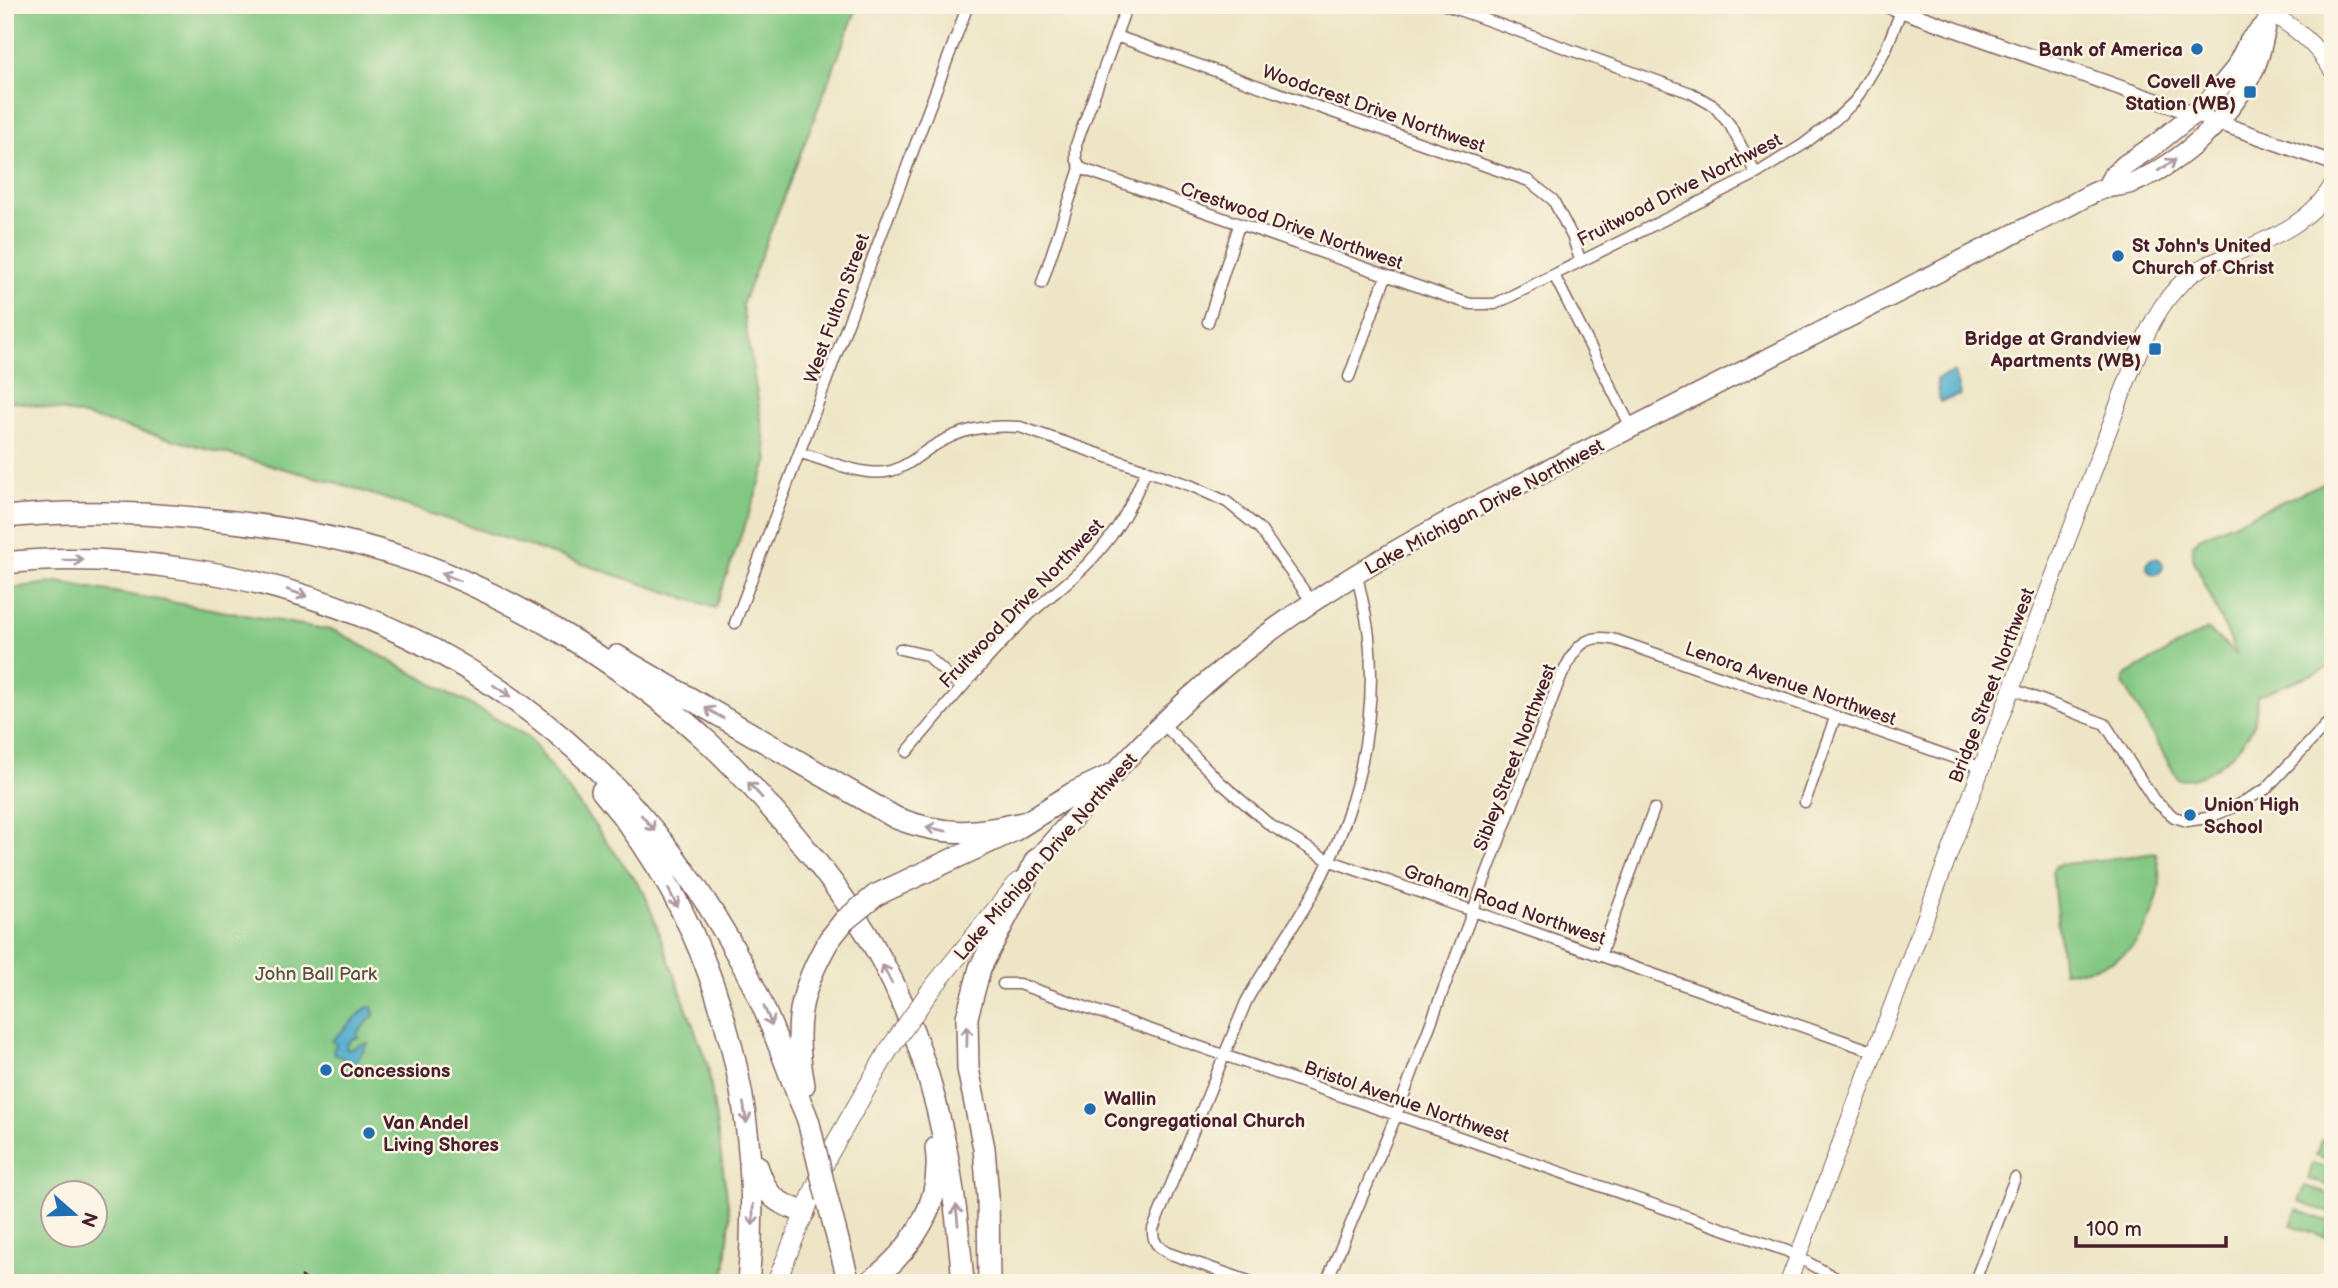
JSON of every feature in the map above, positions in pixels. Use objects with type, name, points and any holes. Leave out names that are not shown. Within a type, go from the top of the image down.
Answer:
[{"type":"highway","name":"Lake Michigan Drive Northwest","points":[[2106,188],[2113,175],[2126,164],[2195,114],[2228,78],[2249,41],[2269,14]]},
{"type":"highway","name":"Lake Michigan Drive Northwest","points":[[1036,860],[1162,723],[1241,655],[1312,602],[1425,534],[1631,427],[2106,188],[2133,183],[2156,172],[2198,142],[2217,122],[2244,85],[2256,64],[2269,14]]},
{"type":"highway","points":[[5,517],[141,512],[253,523],[322,535],[397,555],[495,597],[559,632],[677,715],[740,774],[800,841],[828,877],[863,931],[903,1005],[933,1086],[944,1131],[954,1192],[963,1283]]},
{"type":"highway","points":[[5,563],[88,559],[153,564],[220,574],[279,587],[339,607],[395,630],[493,685],[573,746],[635,808],[671,850],[723,927],[755,988],[810,1125]]},
{"type":"highway","points":[[495,597],[533,607],[896,818],[950,832],[977,832],[1027,822]]},
{"type":"highway","points":[[547,725],[610,800],[662,877],[692,936],[718,998],[738,1074],[750,1147],[754,1211],[748,1283]]},
{"type":"highway","points":[[849,1283],[810,1125],[797,1036],[807,981],[829,940],[844,921],[876,895],[1013,831],[1073,793],[1113,774]]},
{"type":"highway","points":[[989,1283],[988,1197],[984,1148],[968,1069],[967,1017],[980,968],[1036,860]]},
{"type":"highway","points":[[868,1283],[902,1254],[911,1241],[930,1207],[937,1180],[934,1133],[922,1078],[920,1050]]},
{"type":"highway","points":[[750,1147],[767,1193],[786,1206],[804,1212]]},
{"type":"main road","points":[[2269,14],[2301,32],[2321,52],[2333,72]]},
{"type":"main road","name":"Bridge Street Northwest","points":[[1788,1283],[2127,381],[2150,328],[2178,285],[2203,266],[2259,243],[2301,221],[2319,205],[2333,184]]},
{"type":"main road","name":"Lake Michigan Drive Northwest","points":[[776,1283],[828,1156],[888,1051],[930,991],[1036,860]]},
{"type":"street","name":"West Fulton Street","points":[[736,623],[968,5]]},
{"type":"street","points":[[1042,283],[1080,168],[1076,158],[1076,145],[1126,5]]},
{"type":"street","points":[[1445,5],[1691,93],[1714,106],[1730,125],[1756,174]]},
{"type":"street","points":[[1886,5],[2333,163]]},
{"type":"street","name":"Fruitwood Drive Northwest","points":[[1495,304],[1756,174],[1804,144],[1855,101],[1886,49],[1901,11]]},
{"type":"street","name":"Woodcrest Drive Northwest","points":[[1116,36],[1529,181],[1553,200],[1573,238],[1580,260]]},
{"type":"street","name":"Crestwood Drive Northwest","points":[[1080,168],[1471,304],[1495,304]]},
{"type":"street","points":[[1208,322],[1239,225]]},
{"type":"street","points":[[1554,275],[1631,427]]},
{"type":"street","points":[[1349,377],[1386,276]]},
{"type":"street","points":[[801,453],[870,472],[890,472],[962,431],[990,425],[1020,427],[1192,486],[1227,502],[1260,529],[1312,602]]},
{"type":"street","name":"Fruitwood Drive Northwest","points":[[907,752],[1029,614],[1090,562],[1132,505],[1146,470]]},
{"type":"street","points":[[1254,1283],[1179,1258],[1157,1247],[1152,1237],[1153,1229],[1223,1055],[1258,979],[1313,893],[1334,850],[1359,781],[1365,747],[1371,674],[1369,636],[1357,575]]},
{"type":"street","name":"Lenora Avenue Northwest","points":[[1588,640],[1616,640],[1983,768]]},
{"type":"street","name":"Sibley Street Northwest","points":[[1326,1283],[1395,1116],[1474,912],[1559,681],[1573,653],[1588,640]]},
{"type":"street","points":[[900,649],[926,655],[961,688]]},
{"type":"street","points":[[2012,689],[2105,724],[2154,800],[2174,817],[2187,821],[2207,818],[2232,808],[2266,789],[2326,725]]},
{"type":"street","points":[[1805,802],[1835,718]]},
{"type":"street","name":"Graham Road Northwest","points":[[1162,723],[1220,782],[1270,825],[1328,860],[1875,1052]]},
{"type":"street","points":[[1600,956],[1654,809]]},
{"type":"street","name":"Bristol Avenue Northwest","points":[[1003,984],[1019,984],[1787,1251],[1845,1283]]},
{"type":"street","points":[[1974,1283],[2015,1178]]},
{"type":"green space","points":[[5,5],[858,5],[742,305],[768,460],[715,608],[338,483],[61,410],[5,400]]},
{"type":"green space","points":[[2333,479],[2333,666],[2257,696],[2254,723],[2233,754],[2213,770],[2178,779],[2123,683],[2126,675],[2207,629],[2237,655],[2193,558],[2192,545],[2199,538]]},
{"type":"green space","name":"John Ball Park","points":[[57,582],[336,631],[529,737],[644,892],[708,1066],[730,1218],[724,1283],[5,1283],[5,589]]},
{"type":"green space","points":[[2156,853],[2160,878],[2158,895],[2150,918],[2135,943],[2116,959],[2104,964],[2063,972],[2052,871],[2057,865]]},
{"type":"green space","points":[[2321,1140],[2333,1144],[2333,1161],[2316,1155]]},
{"type":"green space","points":[[2313,1163],[2333,1170],[2333,1187],[2308,1179]]},
{"type":"green space","points":[[2305,1186],[2333,1196],[2333,1214],[2299,1202]]},
{"type":"green space","points":[[2297,1210],[2330,1222],[2325,1237],[2291,1225]]},
{"type":"water","points":[[1954,372],[1960,395],[1940,402],[1937,379]]},
{"type":"water","points":[[2152,558],[2158,558],[2163,566],[2161,572],[2152,574],[2147,569],[2147,563]]},
{"type":"water","points":[[372,1007],[374,1015],[357,1033],[358,1037],[346,1045],[347,1050],[368,1043],[357,1060],[351,1063],[333,1052],[336,1044],[332,1041],[366,1008]]},
{"type":"railway","points":[[301,1276],[310,1283]]},
{"type":"place","name":"Bank of America","points":[[2197,49]]},
{"type":"place","name":"Covell Ave Station (WB)","points":[[2250,92]]},
{"type":"place","name":"St John's United Church of Christ","points":[[2118,256]]},
{"type":"place","name":"Bridge at Grandview Apartments (WB)","points":[[2155,349]]},
{"type":"place","name":"Union High School","points":[[2190,815]]},
{"type":"place","name":"Concessions","points":[[326,1070]]},
{"type":"place","name":"Wallin Congregational Church","points":[[1090,1109]]},
{"type":"place","name":"Van Andel Living Shores","points":[[369,1133]]}]
